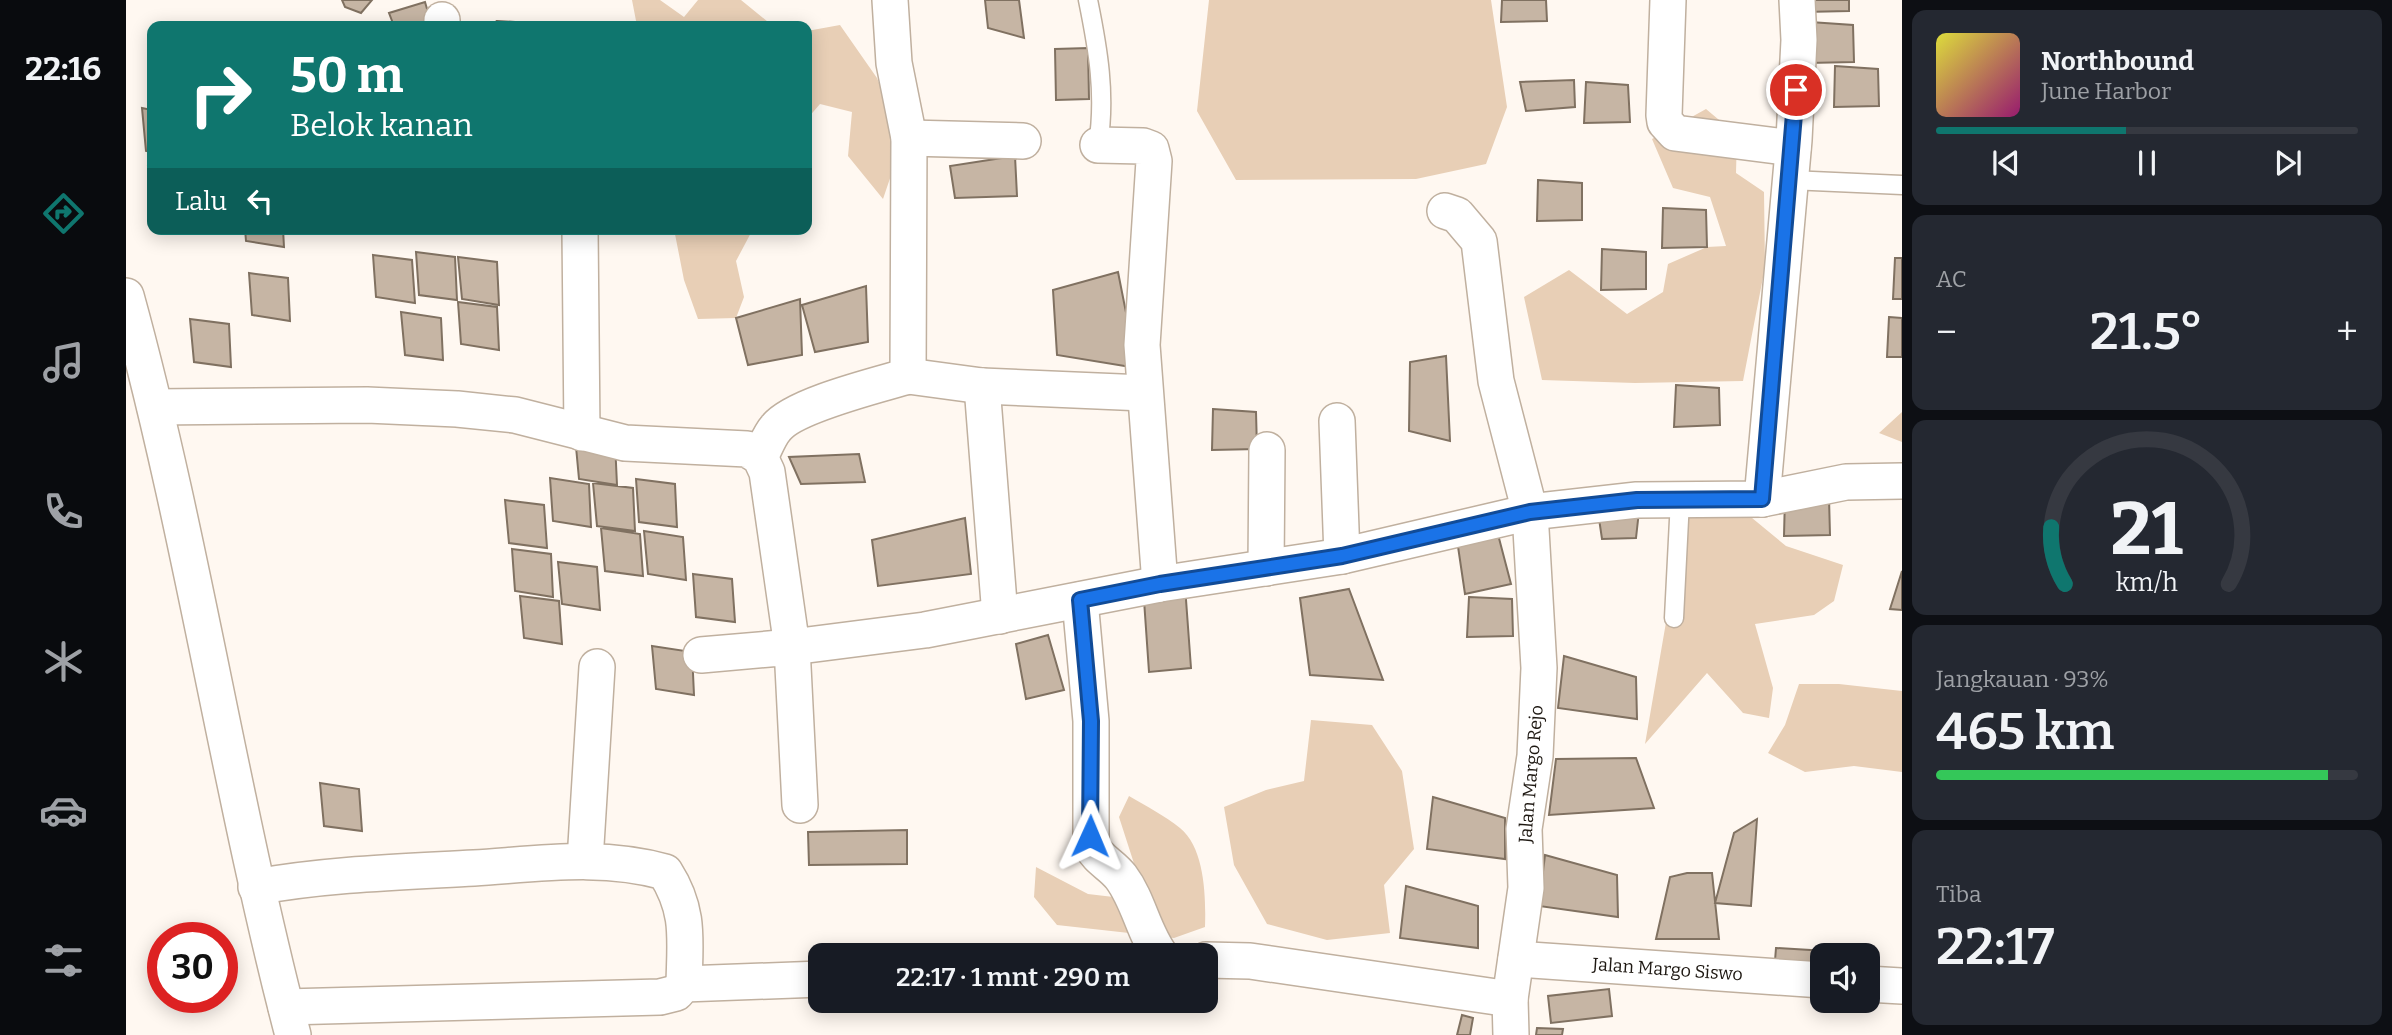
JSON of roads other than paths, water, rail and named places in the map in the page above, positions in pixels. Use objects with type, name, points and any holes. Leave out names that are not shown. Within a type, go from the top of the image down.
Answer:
[{"type":"street","points":[[890,0],[894,63],[909,138],[908,376]]},
{"type":"street","points":[[1668,0],[1665,122],[1675,133],[1792,164]]},
{"type":"street","points":[[1762,499],[1792,164],[1799,40],[1797,0]]},
{"type":"street","points":[[909,138],[1023,141]]},
{"type":"street","points":[[1098,145],[1143,146],[1151,149],[1154,161],[1142,345],[1160,584]]},
{"type":"street","name":"Jalan Margo Rejo","points":[[1445,211],[1457,215],[1479,241],[1496,381],[1530,512],[1539,668],[1535,756],[1524,829],[1526,888],[1510,999],[1511,1035]]},
{"type":"street","points":[[580,235],[582,433]]},
{"type":"street","points":[[126,296],[155,407],[256,887],[289,1021],[660,997],[676,993],[684,984],[685,921],[679,894],[664,872],[634,863],[585,862],[308,878],[256,887]]},
{"type":"street","points":[[760,457],[777,427],[794,416],[824,402],[908,376],[982,386],[1144,393]]},
{"type":"street","points":[[982,386],[1000,616]]},
{"type":"street","points":[[155,407],[367,405],[457,409],[515,415],[582,433],[658,446],[723,446],[747,449],[760,457],[767,472],[783,606],[792,647],[800,804]]},
{"type":"street","points":[[1337,421],[1342,556]]},
{"type":"street","points":[[1266,568],[1267,450]]},
{"type":"street","points":[[701,655],[792,647],[1000,616],[1160,584],[1342,556],[1530,512],[1637,500],[1762,499],[1846,482],[1902,481]]},
{"type":"street","points":[[1080,600],[1091,721],[1091,845],[1097,857],[1120,875],[1144,917],[1152,943]]},
{"type":"street","points":[[585,862],[597,667]]},
{"type":"street","name":"Jalan Margo Siswo","points":[[1516,959],[1810,979]]},
{"type":"street","points":[[1218,960],[1250,961],[1510,999]]},
{"type":"street","points":[[684,984],[808,979]]},
{"type":"street","points":[[1880,985],[1902,986]]},
{"type":"lane","points":[[1088,0],[1102,84],[1103,117],[1098,145]]},
{"type":"lane","points":[[1792,164],[1902,185]]},
{"type":"lane","points":[[1674,618],[1680,500]]}]
